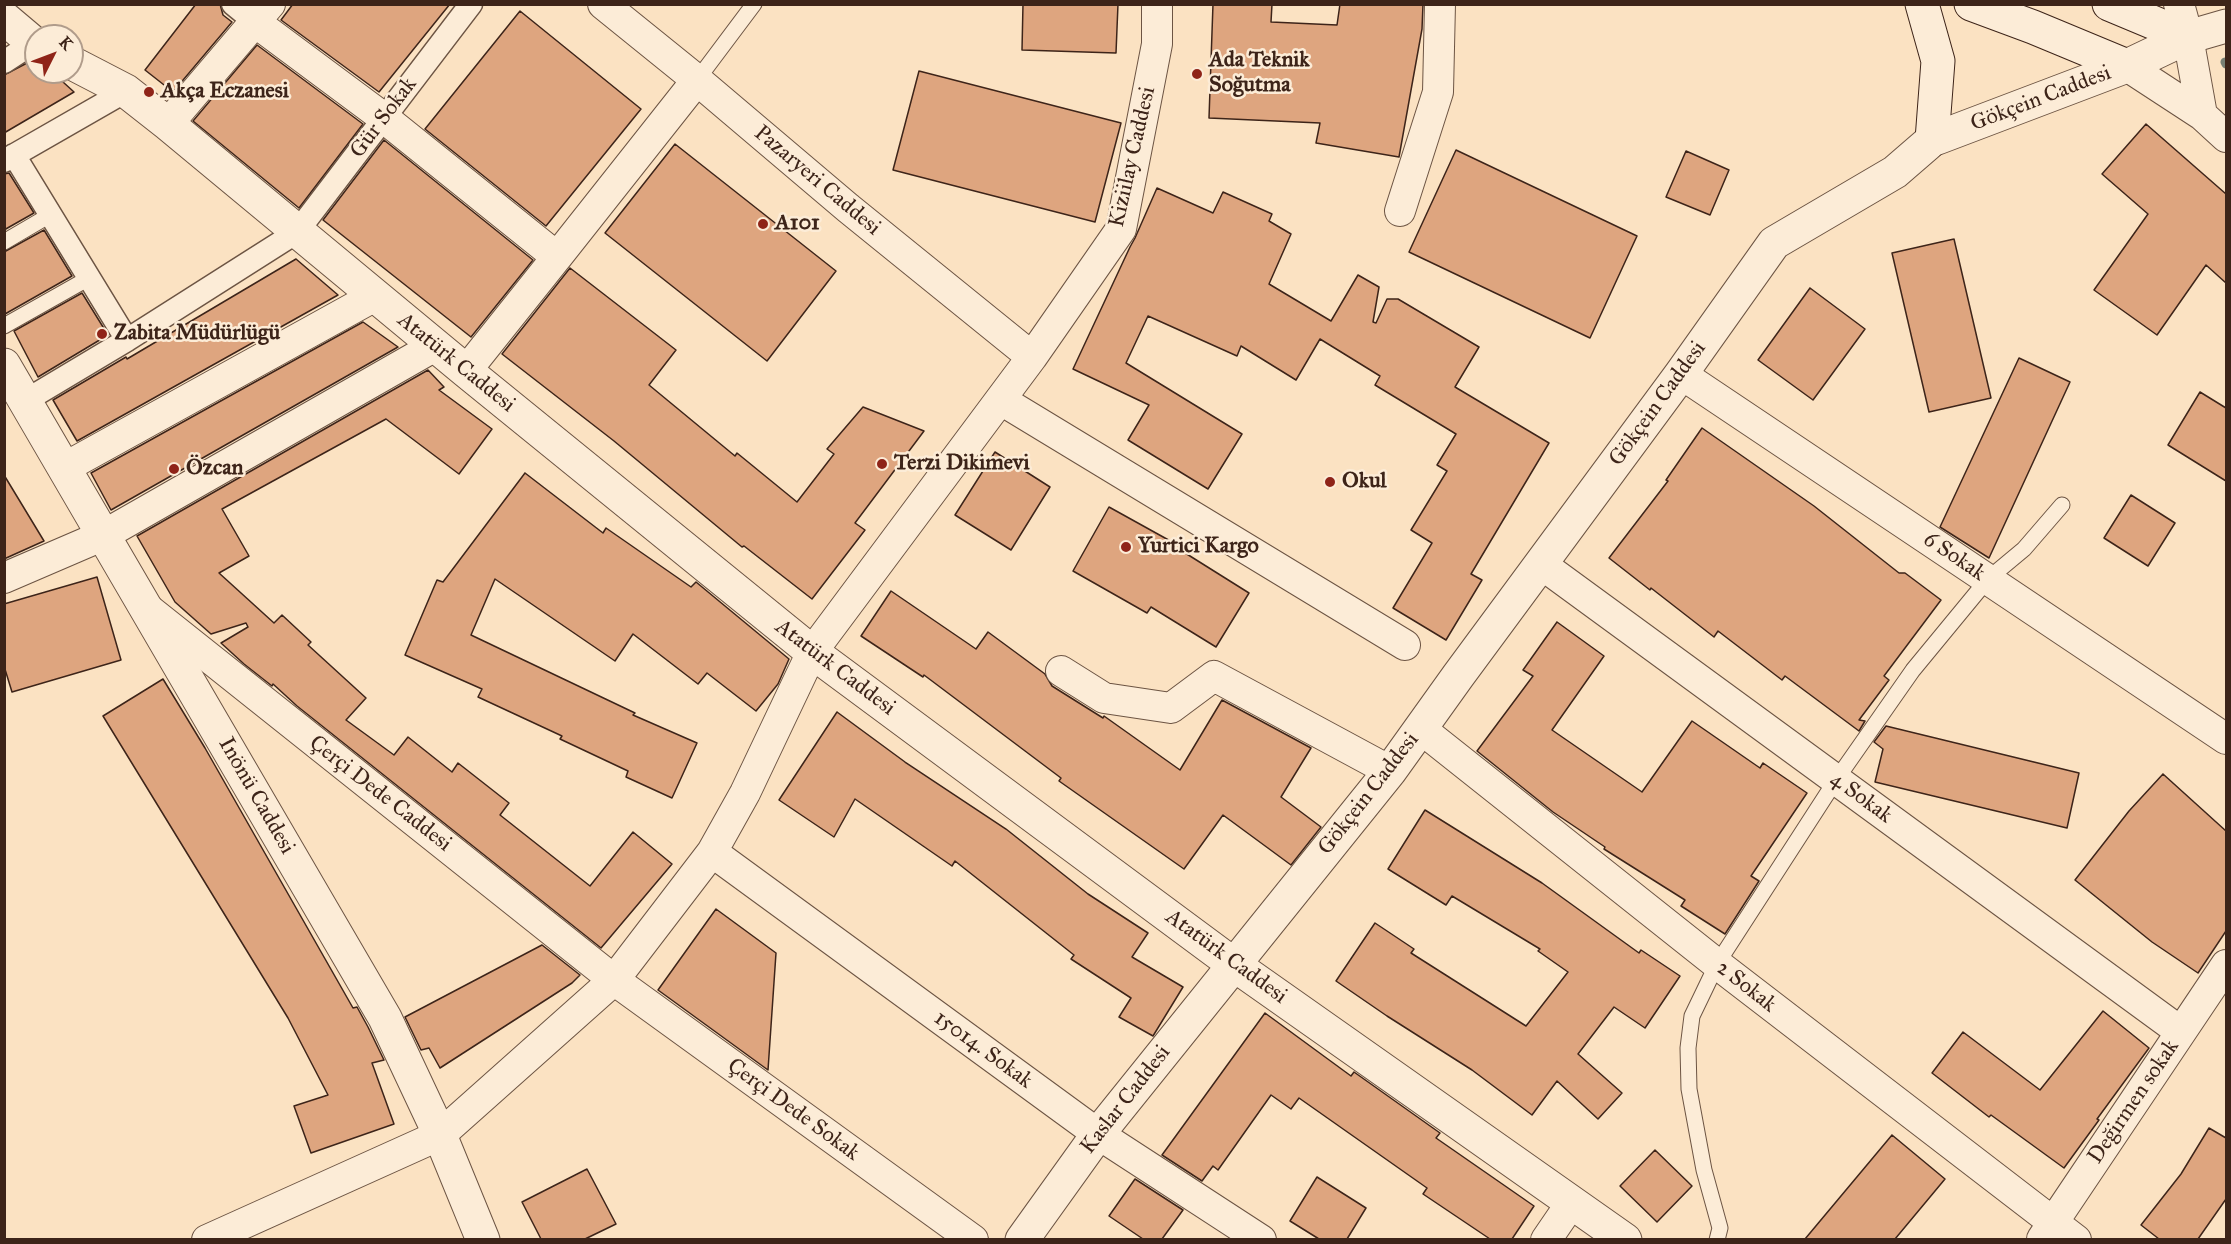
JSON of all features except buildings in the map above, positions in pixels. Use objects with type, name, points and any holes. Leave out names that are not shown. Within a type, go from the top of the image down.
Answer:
[{"type":"street","name":"Gür Sokak","points":[[297,232],[471,4]]},
{"type":"street","name":"Pazaryeri Caddesi","points":[[603,4],[848,208],[1032,357]]},
{"type":"street","name":"Kiziilay Caddesi","points":[[207,1239],[440,1135],[614,980],[712,852],[745,793],[812,652],[1001,400],[1121,229],[1157,44],[1157,4]]},
{"type":"street","points":[[1400,211],[1438,92],[1440,4]]},
{"type":"street","points":[[1922,4],[1938,61],[1932,140]]},
{"type":"street","points":[[1971,4],[2127,66],[2202,115],[2226,137]]},
{"type":"street","points":[[2109,4],[2188,37]]},
{"type":"street","points":[[2179,4],[2188,37],[2202,115]]},
{"type":"street","points":[[168,124],[253,10],[557,257]]},
{"type":"street","points":[[4,18],[24,35]]},
{"type":"street","name":"Gökçein Caddesi","points":[[1233,964],[1390,771],[1681,374],[1774,243],[1895,172],[1932,140],[2127,66],[2188,37],[2226,26]]},
{"type":"street","points":[[4,62],[24,50]]},
{"type":"street","name":"Atatürk Caddesi","points":[[84,69],[126,91],[168,124],[435,346],[812,652],[1233,964],[1625,1239]]},
{"type":"street","points":[[466,371],[697,80]]},
{"type":"street","points":[[126,91],[9,158],[50,215],[127,340]]},
{"type":"street","points":[[25,400],[127,340],[297,232]]},
{"type":"street","points":[[64,468],[375,296]]},
{"type":"street","points":[[4,579],[104,535],[435,346]]},
{"type":"street","name":"Inönü Caddesi","points":[[4,365],[385,1018],[440,1135],[483,1239]]},
{"type":"street","name":"6 Sokak","points":[[1681,374],[2226,739]]},
{"type":"street","points":[[1001,400],[1405,645]]},
{"type":"street","name":"4 Sokak","points":[[1541,564],[2181,1032]]},
{"type":"street","name":"Çerçi Dede Caddesi","points":[[146,608],[614,980]]},
{"type":"street","points":[[1061,671],[1104,698],[1171,708],[1214,676],[1390,771]]},
{"type":"street","name":"2 Sokak","points":[[1421,729],[2056,1234]]},
{"type":"street","name":"15014. Sokak","points":[[712,852],[1098,1134],[1261,1239]]},
{"type":"street","name":"Kaslar Caddesi","points":[[1022,1239],[1098,1134],[1233,964]]},
{"type":"street","name":"Değirmen sokak","points":[[2056,1234],[2181,1032],[2226,965]]},
{"type":"street","name":"Çerçi Dede Sokak","points":[[614,980],[973,1239]]},
{"type":"street","points":[[1546,1239],[1572,1202]]},
{"type":"lane","points":[[697,80],[754,4]]},
{"type":"lane","points":[[4,242],[50,215]]},
{"type":"lane","points":[[4,326],[89,278]]},
{"type":"lane","points":[[1717,1239],[1720,1228],[1704,1170],[1689,1089],[1688,1048],[1692,1016],[1717,964],[1836,780],[1912,670],[1988,579],[2024,549],[2062,505]]},
{"type":"place","name":"Ada Teknik Soğutma","points":[[1197,74]]},
{"type":"place","name":"Akça Eczanesi","points":[[149,92]]},
{"type":"place","name":"A101","points":[[763,224]]},
{"type":"place","name":"Zabita Müdürlügü","points":[[102,334]]},
{"type":"place","name":"Terzi Dikimevi","points":[[882,464]]},
{"type":"place","name":"Özcan","points":[[174,469]]},
{"type":"place","name":"Okul","points":[[1330,482]]},
{"type":"place","name":"Yurtici Kargo","points":[[1126,547]]}]
